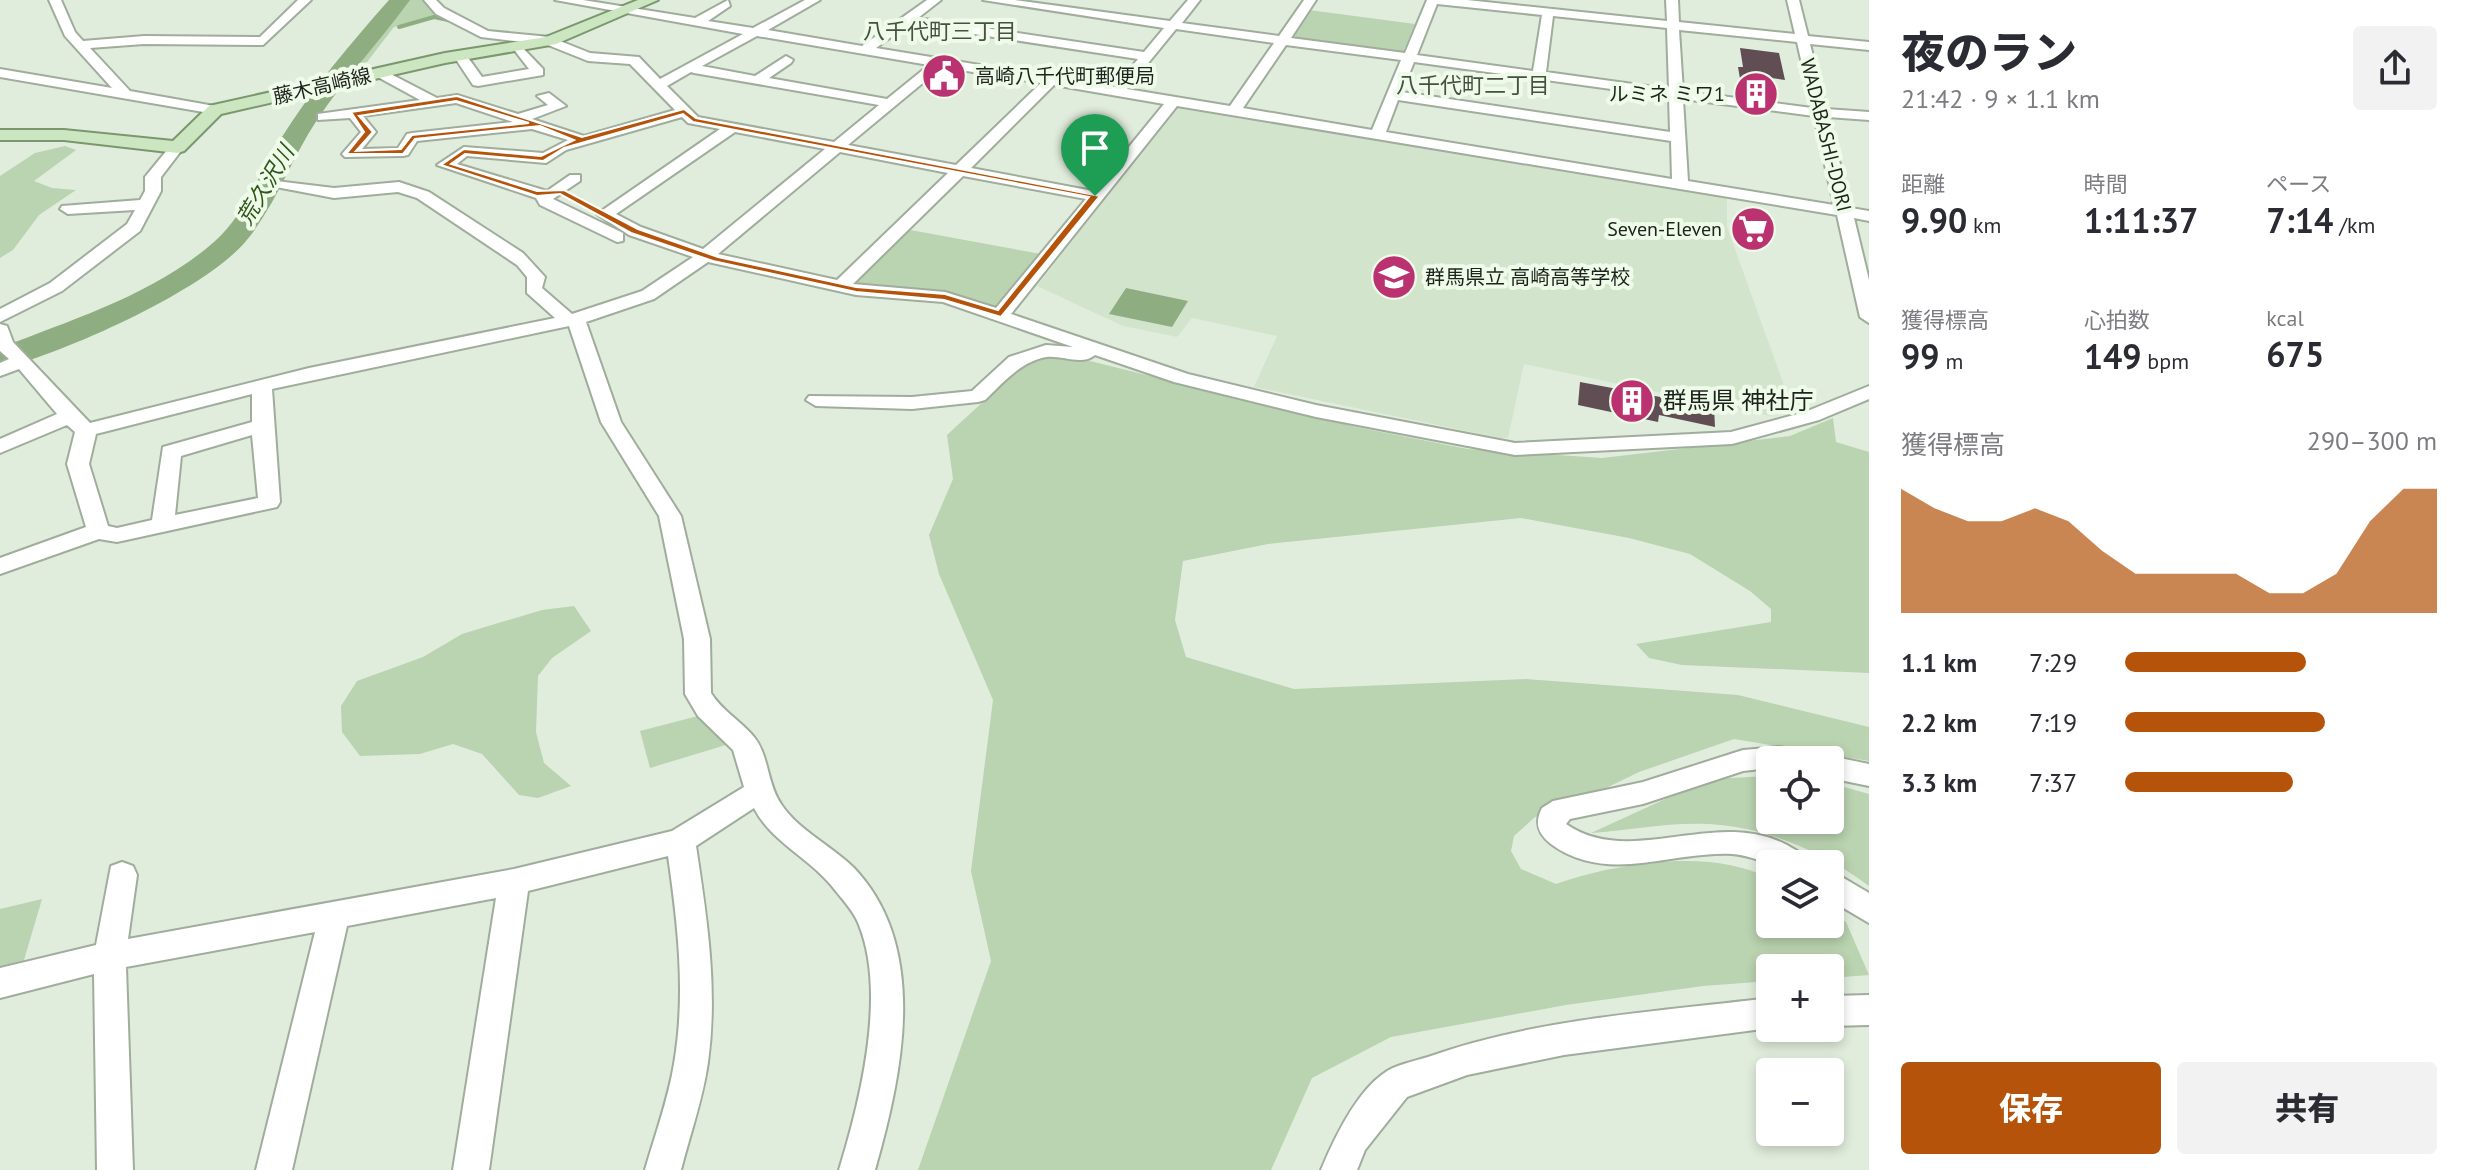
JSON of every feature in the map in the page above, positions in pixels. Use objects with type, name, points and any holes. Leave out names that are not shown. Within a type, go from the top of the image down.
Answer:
[{"type":"main road","name":"藤木高崎線","points":[[215,110],[305,87],[339,83],[459,55],[550,41],[651,0]]},
{"type":"main road","points":[[0,135],[64,135],[177,147],[215,110]]},
{"type":"street","points":[[80,45],[147,40],[263,41],[305,0]]},
{"type":"street","points":[[430,0],[440,11],[485,34],[550,41],[588,57],[634,60],[693,120],[1095,196]]},
{"type":"street","points":[[561,0],[1377,135],[1571,144],[1678,138]]},
{"type":"street","points":[[658,85],[694,69],[814,0]]},
{"type":"street","points":[[865,50],[935,0]]},
{"type":"street","points":[[989,0],[1675,95],[1869,116]]},
{"type":"street","points":[[1118,92],[1194,0]]},
{"type":"street","points":[[1234,111],[1310,0]]},
{"type":"street","points":[[1377,135],[1433,0],[1869,46]]},
{"type":"street","points":[[1672,0],[1680,185]]},
{"type":"street","name":"WADABASHI-DORI","points":[[1793,0],[1845,213],[1863,260],[1869,317]]},
{"type":"street","points":[[61,1],[67,30],[124,93]]},
{"type":"street","points":[[698,22],[726,3]]},
{"type":"street","points":[[1539,76],[1548,12]]},
{"type":"street","points":[[907,20],[1148,57]]},
{"type":"street","points":[[459,55],[478,82],[538,72],[518,47]]},
{"type":"street","points":[[739,90],[786,60]]},
{"type":"street","points":[[0,447],[78,423],[572,320],[666,287],[939,63]]},
{"type":"street","points":[[694,69],[756,80],[819,85],[889,103]]},
{"type":"street","points":[[0,73],[215,110]]},
{"type":"street","points":[[381,73],[433,101]]},
{"type":"street","points":[[840,287],[1051,81]]},
{"type":"street","points":[[1392,95],[1571,144],[1680,185],[1869,216]]},
{"type":"street","points":[[521,118],[559,106],[544,96]]},
{"type":"street","points":[[323,117],[457,99],[581,140]]},
{"type":"street","points":[[1001,314],[1174,101]]},
{"type":"street","points":[[684,112],[581,140],[561,147],[543,159],[464,151],[445,165],[548,194],[561,191],[635,231],[704,256],[840,287],[945,297],[1181,378],[1316,411],[1515,449],[1668,444],[1732,438],[1812,416],[1869,392]]},
{"type":"street","points":[[354,114],[369,132],[350,154],[362,155],[403,152],[412,137],[540,124]]},
{"type":"street","points":[[591,123],[607,132]]},
{"type":"street","points":[[605,214],[733,127]]},
{"type":"street","points":[[0,316],[56,287],[116,244],[134,227],[153,191],[153,177],[177,147]]},
{"type":"street","points":[[575,178],[548,194],[546,202],[618,238],[635,231]]},
{"type":"street","points":[[282,184],[313,192],[334,193],[394,186],[423,195],[492,243],[506,247],[536,277],[533,289],[572,320],[611,422],[670,516],[697,639],[698,694],[707,709],[745,745],[759,791],[772,815],[844,878],[874,920],[885,972],[885,1034],[879,1096],[857,1170]]},
{"type":"street","points":[[68,209],[145,205]]},
{"type":"street","points":[[0,370],[12,349],[78,423],[78,464],[98,531]]},
{"type":"street","points":[[816,400],[912,403],[978,396],[1016,361],[1046,351],[1074,356],[1092,354],[1094,350]]},
{"type":"street","points":[[0,566],[98,531],[117,535],[269,502],[262,426],[262,386]]},
{"type":"street","points":[[163,526],[171,452],[262,426]]},
{"type":"street","points":[[1756,760],[1721,765],[1652,791],[1563,809],[1552,816],[1552,829],[1564,841],[1610,855],[1707,841],[1757,845],[1767,850]]},
{"type":"street","points":[[1844,770],[1869,775]]},
{"type":"street","points":[[0,983],[110,956],[514,882],[680,841],[759,791]]},
{"type":"street","points":[[663,1170],[693,1053],[697,993],[693,921],[680,841]]},
{"type":"street","points":[[115,1170],[110,956],[122,875]]},
{"type":"street","points":[[471,1170],[514,882]]},
{"type":"street","points":[[1844,893],[1869,910]]},
{"type":"street","points":[[274,1170],[334,916]]},
{"type":"street","points":[[1844,1011],[1869,1010]]},
{"type":"street","points":[[1339,1170],[1352,1138],[1395,1085],[1467,1059],[1564,1039],[1756,1015]]},
{"type":"shaded area","points":[[408,0],[425,0],[444,17],[394,27],[367,62],[350,68]]},
{"type":"shaded area","points":[[1309,10],[1415,24],[1403,52],[1291,38]]},
{"type":"shaded area","name":"群馬県立 高崎高等学校","points":[[1177,106],[1727,198],[1727,227],[1793,410],[1770,416],[1524,364],[1508,438],[1500,438],[1254,387],[1277,336],[1192,318],[1177,337],[1123,326],[1037,286]]},
{"type":"shaded area","points":[[65,146],[76,150],[34,181],[52,188],[76,190],[39,215],[13,250],[0,258],[0,176],[35,153]]},
{"type":"shaded area","points":[[905,229],[1041,254],[999,306],[992,308],[858,287],[853,280]]},
{"type":"shaded area","points":[[1126,288],[1188,301],[1172,327],[1109,314]]},
{"type":"shaded area","points":[[1046,355],[1086,360],[1356,427],[1468,449],[1602,458],[1790,436],[1833,418],[1836,442],[1869,452],[1869,673],[1682,665],[1649,658],[1636,644],[1771,622],[1771,609],[1750,591],[1690,554],[1629,538],[1521,518],[1268,544],[1183,561],[1175,620],[1186,657],[1294,689],[1526,679],[1738,695],[1869,727],[1869,761],[1844,757],[1844,746],[1777,746],[1734,739],[1639,772],[1571,805],[1535,817],[1514,836],[1511,851],[1521,869],[1556,884],[1606,870],[1664,862],[1721,863],[1747,869],[1756,873],[1756,938],[1844,938],[1844,921],[1869,975],[1844,977],[1844,954],[1756,954],[1756,982],[1703,986],[1566,1005],[1391,1037],[1312,1078],[1271,1170],[918,1170],[991,961],[971,871],[993,700],[939,574],[929,535],[953,479],[947,435],[1024,364]]},
{"type":"shaded area","points":[[574,606],[591,631],[552,658],[538,676],[536,732],[544,763],[571,786],[538,798],[519,795],[482,754],[453,744],[420,754],[360,756],[342,732],[341,706],[357,681],[423,657],[462,634],[542,610]]},
{"type":"shaded area","points":[[698,716],[729,744],[650,768],[640,731]]},
{"type":"shaded area","points":[[1756,777],[1756,831],[1694,824],[1591,833],[1709,779]]},
{"type":"shaded area","points":[[1844,787],[1869,794],[1869,886],[1844,869],[1844,850],[1810,850],[1766,834],[1844,834]]},
{"type":"shaded area","points":[[42,899],[21,970],[0,974],[0,909]]},
{"type":"building","points":[[1740,48],[1779,53],[1785,80],[1765,77],[1770,99],[1743,96],[1738,67],[1743,67]]},
{"type":"building","name":"群馬県 神社庁","points":[[1580,382],[1714,407],[1715,427],[1659,415],[1658,422],[1578,405]]},
{"type":"waterway","name":"荒久沢川","points":[[0,359],[147,298],[175,283],[224,248],[254,211],[292,140],[317,103],[400,0]]},
{"type":"waterway","points":[[399,27],[434,17],[448,20]]},
{"type":"place","name":"高崎八千代町郵便局","points":[[944,76]]},
{"type":"place","name":"ルミネ ミワ1","points":[[1756,94]]},
{"type":"place","name":"Seven-Eleven","points":[[1753,229]]},
{"type":"place","name":"群馬県立 高崎高等学校","points":[[1394,277]]},
{"type":"place","name":"群馬県 神社庁","points":[[1632,401]]},
{"type":"district","name":"八千代町三丁目","points":[[940,31]]},
{"type":"district","name":"八千代町二丁目","points":[[1473,85]]},
{"type":"route","points":[[1095,196],[693,120],[684,112],[581,140],[540,124],[457,99],[354,114],[369,132],[350,154],[403,152],[412,137],[540,124],[561,132],[581,140],[561,147],[543,159],[464,151],[445,165],[537,194],[561,191],[635,231],[716,259],[856,290],[945,297],[1001,314],[1095,196]]}]
